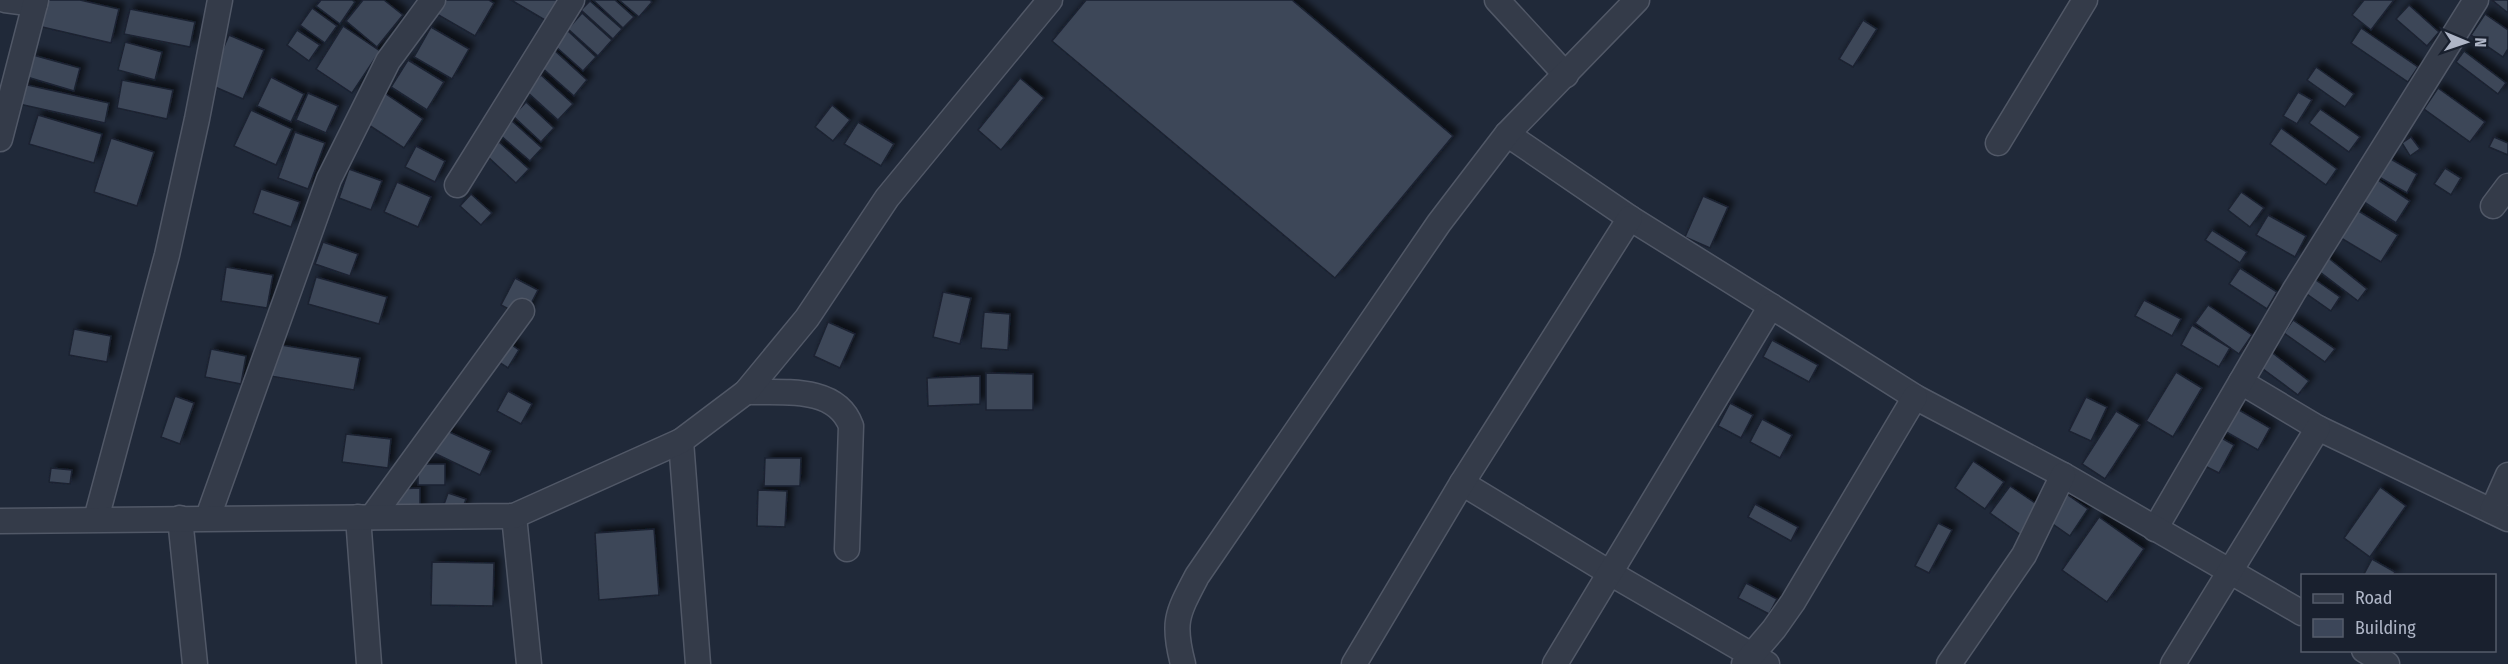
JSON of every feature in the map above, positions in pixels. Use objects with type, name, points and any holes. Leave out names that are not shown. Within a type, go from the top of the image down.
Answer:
[{"type":"street","points":[[0,139],[36,2],[5,0]]},
{"type":"street","points":[[96,519],[167,255],[198,119],[220,0]]},
{"type":"street","points":[[208,517],[329,178],[388,61],[433,0]]},
{"type":"street","points":[[457,185],[572,0]]},
{"type":"street","points":[[0,521],[208,517],[514,516],[681,441],[746,392],[807,318],[887,198],[1050,0]]},
{"type":"street","points":[[1497,0],[1566,75]]},
{"type":"street","points":[[1184,664],[1176,635],[1180,608],[1197,576],[1438,223],[1507,134],[1637,0]]},
{"type":"street","points":[[1998,143],[2085,0]]},
{"type":"street","points":[[2155,529],[2294,291],[2476,0]]},
{"type":"street","points":[[1507,134],[1630,218],[1915,397],[2063,475],[2301,612]]},
{"type":"street","points":[[2493,206],[2508,186]]},
{"type":"street","points":[[1354,664],[1462,483],[1630,218]]},
{"type":"street","points":[[1555,664],[1771,306]]},
{"type":"street","points":[[369,664],[365,517],[522,311]]},
{"type":"street","points":[[2241,382],[2319,428],[2500,515],[2508,475]]},
{"type":"street","points":[[746,392],[818,396],[833,402],[847,414],[851,426],[847,549]]},
{"type":"street","points":[[1462,483],[1755,661],[1793,602],[1915,397]]},
{"type":"street","points":[[2173,664],[2319,428]]},
{"type":"street","points":[[681,441],[698,664]]},
{"type":"street","points":[[1949,664],[2024,555],[2063,475]]},
{"type":"street","points":[[514,516],[530,664]]},
{"type":"street","points":[[180,518],[195,664]]},
{"type":"street","points":[[2366,652],[2387,664]]},
{"type":"building","points":[[44,0],[80,0],[119,9],[111,43],[38,26]]},
{"type":"building","points":[[321,0],[352,0],[355,2],[340,24],[316,6]]},
{"type":"building","points":[[363,0],[384,0],[403,15],[377,47],[346,21]]},
{"type":"building","points":[[442,0],[489,0],[494,3],[475,36],[435,13]]},
{"type":"building","points":[[511,0],[564,0],[550,23]]},
{"type":"building","points":[[593,0],[615,0],[634,17],[623,28]]},
{"type":"building","points":[[619,0],[650,0],[652,2],[639,17]]},
{"type":"building","points":[[1086,0],[1292,0],[1453,136],[1335,278],[1052,41]]},
{"type":"building","points":[[2364,0],[2394,0],[2371,30],[2352,15]]},
{"type":"building","points":[[2492,0],[2508,0],[2508,13]]},
{"type":"building","points":[[590,1],[622,29],[613,39],[581,10]]},
{"type":"building","points":[[2409,5],[2439,32],[2427,46],[2396,19]]},
{"type":"building","points":[[312,8],[337,26],[325,43],[300,25]]},
{"type":"building","points":[[130,9],[195,22],[190,47],[124,34]]},
{"type":"building","points":[[582,13],[612,40],[598,56],[568,29]]},
{"type":"building","points":[[2485,14],[2508,30],[2508,49],[2503,57],[2471,35]]},
{"type":"building","points":[[1863,20],[1877,29],[1853,67],[1839,59]]},
{"type":"building","points":[[343,26],[380,51],[352,93],[316,69]]},
{"type":"building","points":[[431,27],[469,49],[452,79],[414,57]]},
{"type":"building","points":[[2361,28],[2418,67],[2408,82],[2351,43]]},
{"type":"building","points":[[297,30],[320,45],[309,61],[287,45]]},
{"type":"building","points":[[568,31],[596,57],[583,71],[555,46]]},
{"type":"building","points":[[229,35],[264,50],[243,99],[208,84]]},
{"type":"building","points":[[125,42],[162,52],[155,80],[118,70]]},
{"type":"building","points":[[554,50],[587,80],[574,96],[540,66]]},
{"type":"building","points":[[2464,51],[2506,83],[2498,94],[2456,62]]},
{"type":"building","points":[[33,55],[80,68],[74,91],[27,77]]},
{"type":"building","points":[[408,60],[444,82],[427,110],[391,87]]},
{"type":"building","points":[[2316,67],[2354,94],[2345,107],[2307,80]]},
{"type":"building","points":[[541,75],[573,104],[558,120],[526,91]]},
{"type":"building","points":[[271,77],[304,94],[291,122],[257,106]]},
{"type":"building","points":[[1020,78],[1044,98],[1001,150],[978,130]]},
{"type":"building","points":[[122,80],[173,90],[167,119],[117,108]]},
{"type":"building","points":[[23,84],[109,103],[105,123],[19,104]]},
{"type":"building","points":[[2438,88],[2485,122],[2470,142],[2424,109]]},
{"type":"building","points":[[380,90],[423,119],[404,148],[361,120]]},
{"type":"building","points":[[2298,92],[2312,100],[2297,124],[2283,116]]},
{"type":"building","points":[[308,93],[338,106],[326,133],[296,120]]},
{"type":"building","points":[[526,102],[554,128],[541,142],[513,116]]},
{"type":"building","points":[[832,105],[850,120],[833,141],[815,127]]},
{"type":"building","points":[[2320,109],[2360,137],[2349,152],[2309,123]]},
{"type":"building","points":[[251,110],[292,129],[276,165],[234,146]]},
{"type":"building","points":[[38,115],[102,134],[94,163],[29,144]]},
{"type":"building","points":[[512,121],[542,148],[530,161],[500,135]]},
{"type":"building","points":[[858,122],[894,144],[881,166],[844,144]]},
{"type":"building","points":[[2281,128],[2337,169],[2326,185],[2270,144]]},
{"type":"building","points":[[295,132],[325,143],[308,189],[278,178]]},
{"type":"building","points":[[2411,137],[2420,149],[2410,156],[2402,143]]},
{"type":"building","points":[[2494,137],[2508,143],[2508,155],[2489,147]]},
{"type":"building","points":[[111,138],[154,152],[137,206],[94,192]]},
{"type":"building","points":[[499,142],[529,169],[516,183],[487,156]]},
{"type":"building","points":[[416,146],[445,161],[435,182],[405,167]]},
{"type":"building","points":[[2389,158],[2417,174],[2407,193],[2379,177]]},
{"type":"building","points":[[2445,168],[2461,178],[2451,195],[2434,184]]},
{"type":"building","points":[[349,169],[382,181],[371,210],[339,198]]},
{"type":"building","points":[[2375,178],[2410,201],[2396,223],[2361,200]]},
{"type":"building","points":[[397,182],[431,197],[418,227],[384,212]]},
{"type":"building","points":[[261,189],[300,202],[291,227],[253,213]]},
{"type":"building","points":[[2241,192],[2264,208],[2250,227],[2228,210]]},
{"type":"building","points":[[471,194],[492,213],[481,225],[460,206]]},
{"type":"building","points":[[1703,196],[1728,207],[1710,248],[1685,237]]},
{"type":"building","points":[[2352,207],[2398,235],[2381,262],[2336,235]]},
{"type":"building","points":[[2268,215],[2306,236],[2295,257],[2256,235]]},
{"type":"building","points":[[2212,230],[2247,252],[2240,263],[2205,240]]},
{"type":"building","points":[[323,242],[358,254],[350,276],[315,264]]},
{"type":"building","points":[[2326,256],[2367,289],[2358,301],[2316,269]]},
{"type":"building","points":[[226,267],[273,275],[267,308],[221,301]]},
{"type":"building","points":[[2240,268],[2277,292],[2267,309],[2229,284]]},
{"type":"building","points":[[316,277],[387,297],[379,324],[308,304]]},
{"type":"building","points":[[515,278],[538,290],[524,317],[501,305]]},
{"type":"building","points":[[2313,278],[2340,297],[2331,311],[2304,292]]},
{"type":"building","points":[[943,292],[971,298],[960,344],[933,337]]},
{"type":"building","points":[[2144,300],[2181,319],[2172,336],[2135,316]]},
{"type":"building","points":[[2208,305],[2252,335],[2239,354],[2195,323]]},
{"type":"building","points":[[984,312],[1010,314],[1008,350],[981,348]]},
{"type":"building","points":[[2293,320],[2335,349],[2325,362],[2284,333]]},
{"type":"building","points":[[828,322],[855,334],[840,368],[814,356]]},
{"type":"building","points":[[2192,325],[2230,348],[2219,367],[2181,345]]},
{"type":"building","points":[[74,329],[111,336],[107,362],[69,355]]},
{"type":"building","points":[[1772,340],[1818,365],[1809,382],[1763,357]]},
{"type":"building","points":[[506,341],[519,350],[508,368],[494,359]]},
{"type":"building","points":[[275,344],[360,358],[354,390],[270,376]]},
{"type":"building","points":[[211,349],[246,356],[241,384],[205,377]]},
{"type":"building","points":[[2270,351],[2309,381],[2298,395],[2259,366]]},
{"type":"building","points":[[2176,372],[2202,388],[2173,437],[2146,421]]},
{"type":"building","points":[[986,373],[1033,374],[1033,410],[986,410]]},
{"type":"building","points":[[980,376],[980,404],[928,406],[927,378]]},
{"type":"building","points":[[508,391],[532,404],[521,424],[497,411]]},
{"type":"building","points":[[175,396],[194,403],[180,444],[161,437]]},
{"type":"building","points":[[2086,397],[2107,407],[2091,441],[2069,431]]},
{"type":"building","points":[[1730,403],[1753,415],[1741,438],[1718,426]]},
{"type":"building","points":[[2234,407],[2270,428],[2258,450],[2221,429]]},
{"type":"building","points":[[2116,411],[2140,425],[2105,479],[2082,464]]},
{"type":"building","points":[[1762,419],[1792,435],[1780,458],[1750,442]]},
{"type":"building","points":[[443,429],[491,451],[480,475],[432,452]]},
{"type":"building","points":[[346,434],[391,439],[388,468],[342,462]]},
{"type":"building","points":[[2218,436],[2234,445],[2219,473],[2203,465]]},
{"type":"building","points":[[765,458],[801,458],[800,486],[764,486]]},
{"type":"building","points":[[1973,461],[2004,482],[1985,509],[1955,488]]},
{"type":"building","points":[[418,464],[445,464],[445,485],[418,485]]},
{"type":"building","points":[[51,468],[72,470],[70,484],[49,482]]},
{"type":"building","points":[[2010,486],[2041,507],[2021,535],[1990,513]]},
{"type":"building","points":[[2380,487],[2406,506],[2370,557],[2344,538]]},
{"type":"building","points":[[420,488],[420,512],[390,513],[390,489]]},
{"type":"building","points":[[758,490],[787,491],[785,527],[757,526]]},
{"type":"building","points":[[448,493],[466,499],[460,516],[442,510]]},
{"type":"building","points":[[2065,493],[2088,509],[2070,536],[2047,520]]},
{"type":"building","points":[[1755,504],[1798,527],[1791,541],[1748,517]]},
{"type":"building","points":[[2099,517],[2144,549],[2107,602],[2062,570]]},
{"type":"building","points":[[1938,523],[1952,530],[1929,573],[1915,566]]},
{"type":"building","points":[[654,529],[659,595],[599,600],[595,533]]},
{"type":"building","points":[[2372,559],[2395,572],[2394,574],[2364,574]]},
{"type":"building","points":[[432,562],[494,563],[493,606],[431,605]]},
{"type":"building","points":[[1746,583],[1777,599],[1769,614],[1738,598]]}]
